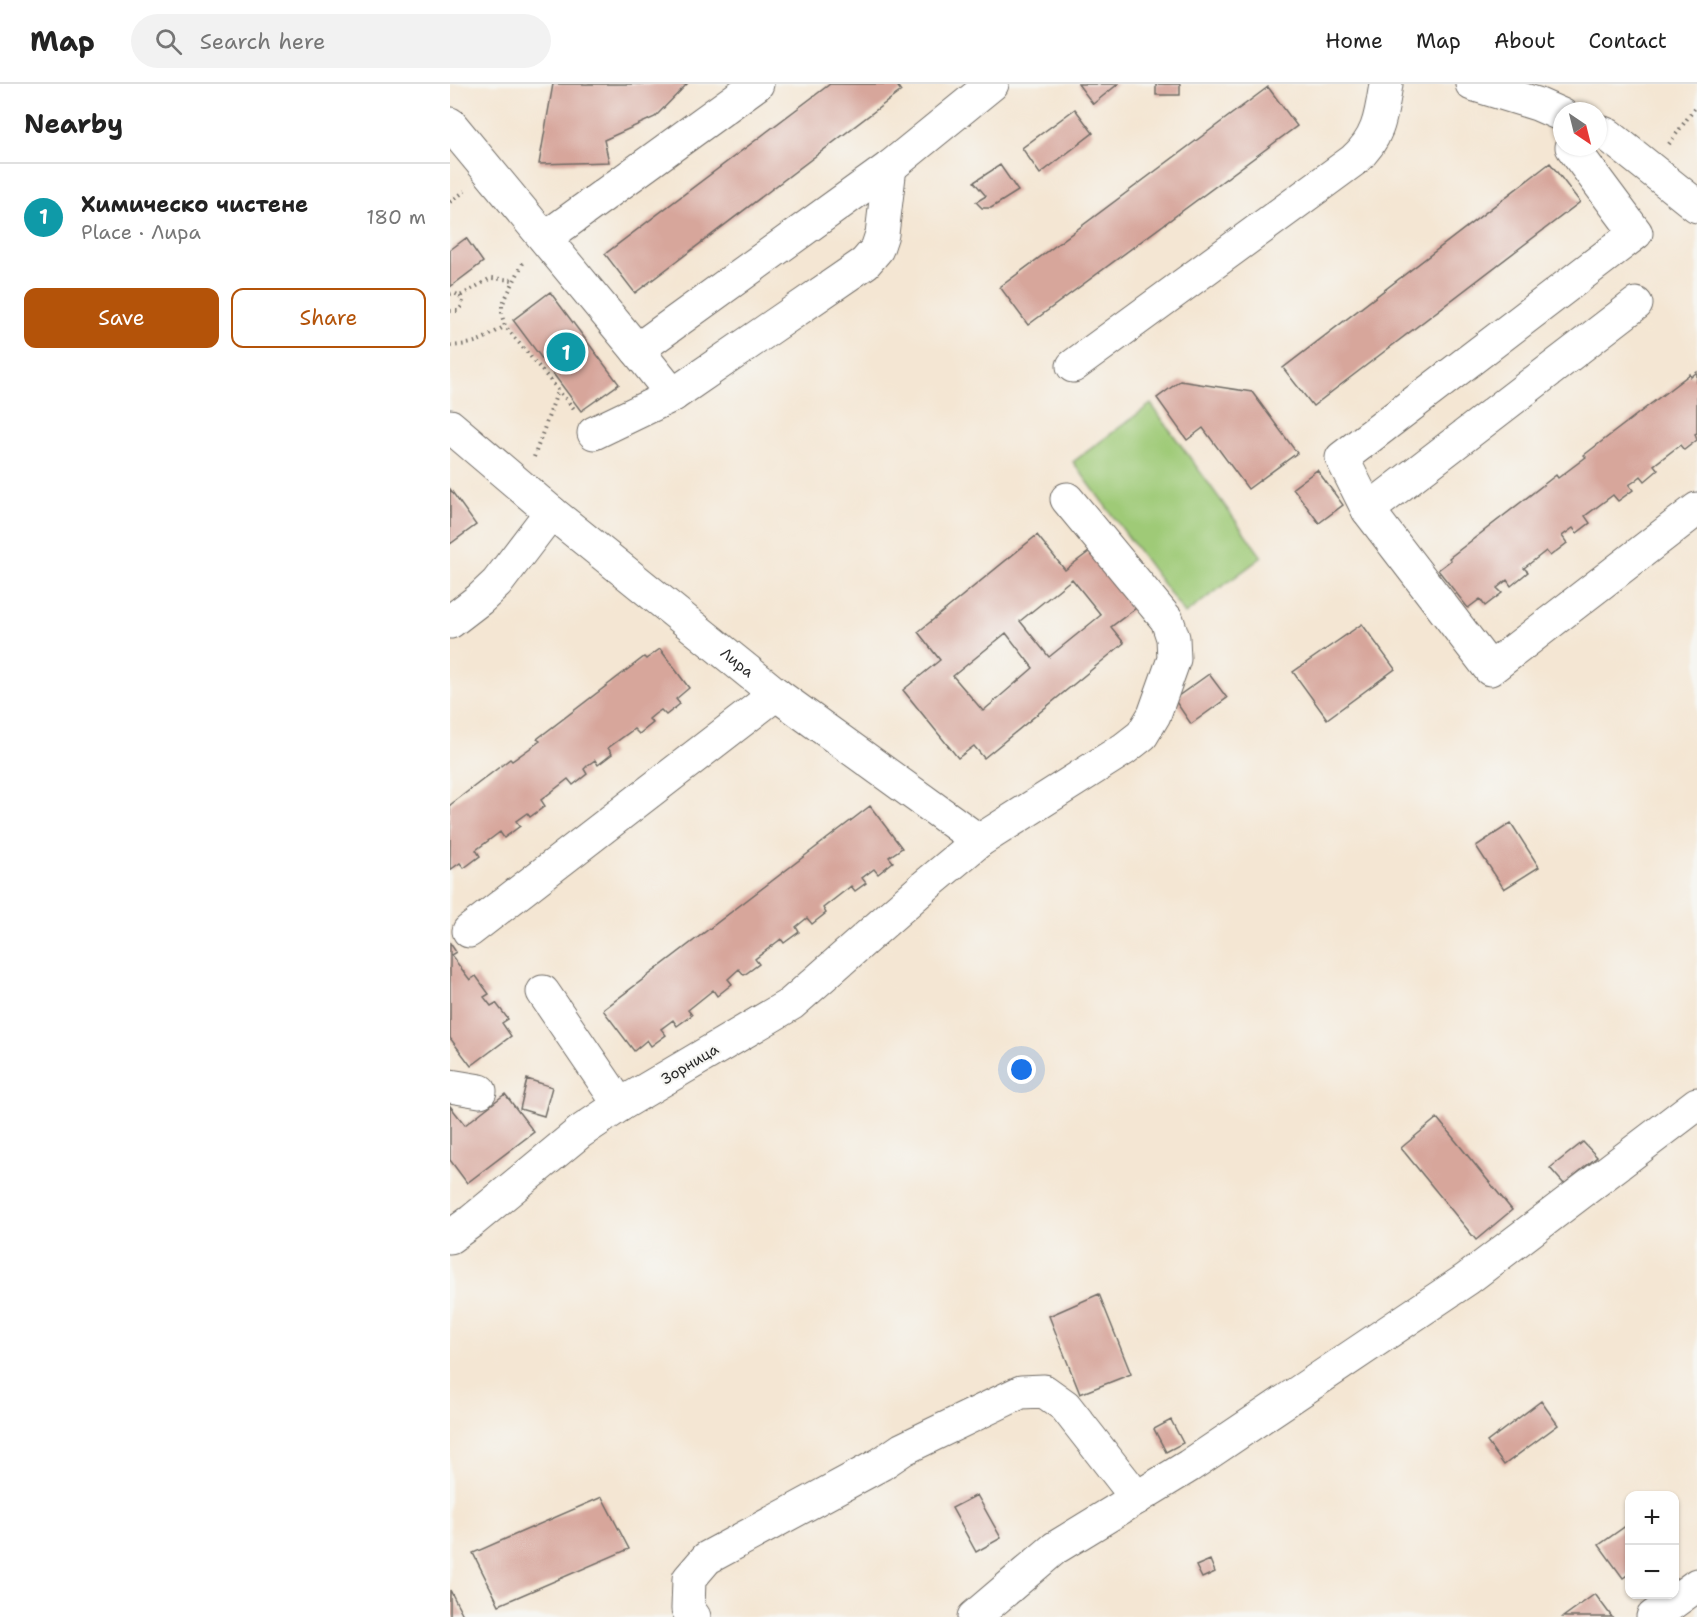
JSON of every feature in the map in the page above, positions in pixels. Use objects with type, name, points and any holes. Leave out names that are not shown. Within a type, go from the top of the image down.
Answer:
[{"type":"street","points":[[545,238],[757,84]]},
{"type":"street","points":[[637,350],[890,167],[992,84]]},
{"type":"street","points":[[1073,366],[1367,149],[1375,135],[1386,84]]},
{"type":"street","points":[[1472,84],[1553,111]]},
{"type":"street","points":[[1521,100],[1553,126]]},
{"type":"street","points":[[450,124],[673,395]]},
{"type":"street","points":[[1607,135],[1697,206]]},
{"type":"street","points":[[1579,156],[1636,233],[1342,458],[1368,510],[1490,669],[1697,509]]},
{"type":"street","points":[[594,433],[673,395],[866,263],[877,249],[882,234],[890,167]]},
{"type":"street","points":[[1368,510],[1636,304]]},
{"type":"street","name":"Лира","points":[[450,426],[550,512],[776,693],[979,841]]},
{"type":"street","points":[[979,841],[1142,735],[1154,715],[1174,660],[1173,638],[1167,620],[1067,499]]},
{"type":"street","points":[[450,622],[497,583],[550,512]]},
{"type":"street","points":[[469,931],[776,693]]},
{"type":"street","name":"Зорница","points":[[450,1237],[580,1132],[791,1004],[924,886],[979,841]]},
{"type":"street","points":[[543,992],[620,1106]]},
{"type":"street","points":[[974,1617],[1055,1548],[1189,1466],[1467,1279],[1697,1104]]},
{"type":"street","points":[[694,1617],[688,1609],[689,1579],[707,1558],[881,1464],[903,1449],[1021,1392],[1044,1391],[1065,1406],[1137,1498]]},
{"type":"street","points":[[1653,1617],[1697,1585]]},
{"type":"path","points":[[1651,169],[1697,105]]},
{"type":"path","points":[[545,238],[524,259],[502,305],[501,316],[505,326],[594,433]]},
{"type":"path","points":[[460,296],[491,278],[514,280]]},
{"type":"path","points":[[450,294],[454,293],[463,300],[458,311],[450,311]]},
{"type":"path","points":[[450,346],[471,344],[485,339],[505,326]]},
{"type":"path","points":[[524,489],[558,390]]},
{"type":"green space","points":[[1151,404],[1262,557],[1185,614],[1073,462]]},
{"type":"building","points":[[553,84],[687,84],[655,117],[604,140],[609,162],[539,164]]},
{"type":"building","points":[[830,84],[896,84],[901,91],[635,293],[605,254]]},
{"type":"building","points":[[1078,84],[1118,84],[1093,104]]},
{"type":"building","points":[[1156,84],[1180,84],[1180,95],[1156,95]]},
{"type":"building","points":[[1268,87],[1297,126],[1028,325],[1000,287]]},
{"type":"building","points":[[1075,109],[1093,133],[1040,174],[1022,148]]},
{"type":"building","points":[[1550,163],[1580,202],[1313,406],[1283,368]]},
{"type":"building","points":[[1000,165],[1018,191],[991,208],[982,208],[976,202],[986,196],[974,182]]},
{"type":"building","points":[[466,238],[483,262],[450,287],[450,250]]},
{"type":"building","points":[[550,292],[619,384],[581,411],[513,320]]},
{"type":"building","points":[[1697,372],[1697,433],[1695,434],[1697,440],[1684,450],[1680,445],[1654,465],[1658,470],[1645,481],[1641,476],[1629,485],[1633,490],[1618,501],[1613,495],[1585,516],[1590,523],[1577,533],[1573,528],[1562,536],[1567,543],[1550,556],[1546,551],[1524,568],[1528,572],[1511,586],[1507,580],[1497,588],[1502,593],[1485,606],[1480,599],[1468,608],[1438,570],[1451,560],[1449,558],[1556,475],[1558,478],[1586,457],[1584,455],[1690,374],[1691,377]]},
{"type":"building","points":[[1180,381],[1252,392],[1297,453],[1248,489],[1203,428],[1187,440],[1157,398]]},
{"type":"building","points":[[1317,470],[1343,505],[1319,523],[1293,488]]},
{"type":"building","points":[[450,489],[476,525],[450,544]]},
{"type":"building","points":[[1037,535],[1065,570],[1094,548],[1140,605],[1111,627],[1124,643],[984,758],[974,746],[958,758],[903,690],[940,660],[918,632]],"holes":[[[1072,579],[1101,615],[1049,657],[1020,621]],[[1006,633],[1033,668],[983,711],[953,676]]]},
{"type":"building","points":[[1362,624],[1395,669],[1327,719],[1293,672]]},
{"type":"building","points":[[660,649],[689,688],[676,699],[680,704],[666,715],[661,710],[655,714],[649,719],[653,723],[639,734],[634,729],[608,748],[612,754],[598,765],[595,760],[588,765],[584,769],[587,774],[573,785],[568,779],[541,800],[545,806],[530,817],[527,813],[516,821],[520,826],[504,838],[500,832],[476,850],[480,856],[464,868],[460,863],[450,870],[450,805],[510,759],[512,761],[540,741],[537,739],[644,657],[646,659]]},
{"type":"building","points":[[1209,674],[1227,698],[1191,724],[1174,699]]},
{"type":"building","points":[[870,806],[902,848],[889,857],[893,862],[878,874],[874,869],[862,878],[866,883],[855,891],[851,886],[823,908],[826,913],[812,924],[807,918],[796,927],[799,932],[784,943],[781,939],[755,959],[759,964],[744,975],[739,969],[728,979],[732,984],[717,996],[713,990],[688,1010],[692,1015],[677,1026],[673,1020],[661,1029],[666,1035],[651,1046],[647,1040],[634,1051],[603,1010]]},
{"type":"building","points":[[1511,823],[1539,867],[1504,889],[1476,846]]},
{"type":"building","points":[[450,943],[456,952],[451,955],[470,980],[476,976],[489,994],[484,997],[491,1006],[496,1003],[508,1019],[502,1023],[511,1036],[471,1066],[450,1038]]},
{"type":"building","points":[[527,1079],[552,1087],[544,1116],[520,1109]]},
{"type":"building","points":[[505,1094],[534,1132],[467,1183],[450,1160],[450,1106],[465,1125]]},
{"type":"building","points":[[1437,1118],[1512,1210],[1476,1240],[1401,1148]]},
{"type":"building","points":[[1583,1142],[1597,1157],[1564,1184],[1550,1168]]},
{"type":"building","points":[[1099,1294],[1131,1374],[1080,1394],[1049,1316]]},
{"type":"building","points":[[1541,1401],[1558,1425],[1504,1465],[1487,1442]]},
{"type":"building","points":[[1171,1420],[1183,1443],[1166,1452],[1154,1429]]},
{"type":"building","points":[[977,1495],[1001,1538],[976,1552],[952,1508]]},
{"type":"building","points":[[602,1497],[629,1549],[499,1605],[473,1553]]},
{"type":"building","points":[[1625,1527],[1625,1577],[1623,1578],[1599,1545]]},
{"type":"building","points":[[1210,1560],[1215,1572],[1202,1578],[1196,1566]]},
{"type":"building","points":[[450,1590],[464,1617],[450,1617]]},
{"type":"building","points":[[1595,1594],[1612,1617],[1563,1617]]},
{"type":"place","name":"Химическо чистене","points":[[566,352]]}]
